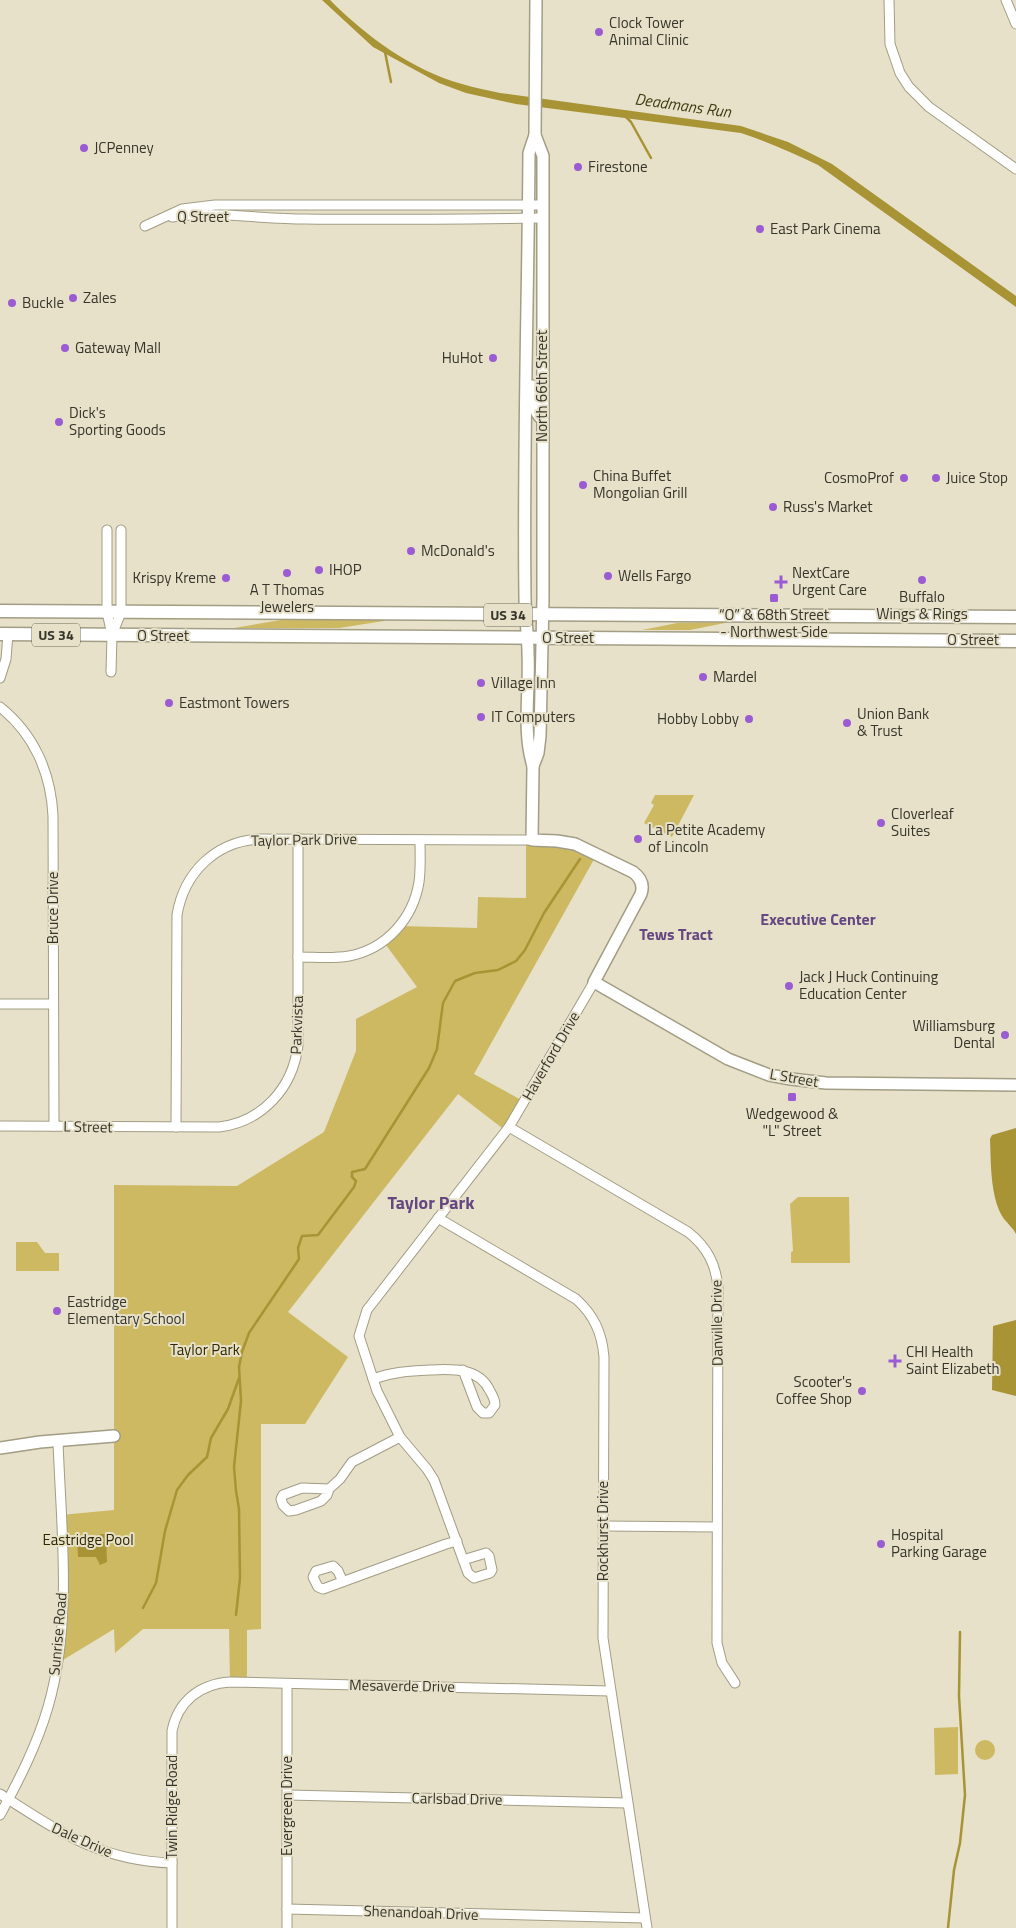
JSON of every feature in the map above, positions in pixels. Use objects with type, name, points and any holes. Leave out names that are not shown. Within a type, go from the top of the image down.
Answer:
[{"type":"main road","name":"North 66th Street","points":[[534,766],[529,752],[528,731],[524,410],[528,153],[535,134],[536,0]]},
{"type":"main road","name":"North 66th Street","points":[[534,766],[540,736],[543,615],[543,156],[535,134]]},
{"type":"main road","points":[[526,342],[532,366],[533,406],[542,420]]},
{"type":"main road","name":"O Street","points":[[0,611],[1016,617]]},
{"type":"main road","name":"O Street","points":[[4,634],[1016,641]]},
{"type":"main road","points":[[532,840],[534,766]]},
{"type":"main road","name":"Taylor Park Drive","points":[[532,840],[558,840],[579,846],[633,872],[641,882]]},
{"type":"main road","name":"Haverford Drive","points":[[594,982],[641,894],[641,882]]},
{"type":"main road","name":"L Street","points":[[594,982],[728,1059],[769,1075],[826,1083],[1016,1085]]},
{"type":"main road","points":[[0,1448],[114,1436]]},
{"type":"street","points":[[889,0],[890,44],[900,73],[908,87],[929,107],[1016,169]]},
{"type":"street","points":[[1006,0],[1016,24]]},
{"type":"street","name":"Q Street","points":[[543,205],[215,205],[182,209],[145,226],[169,218],[189,215],[304,219],[543,218]]},
{"type":"street","points":[[107,530],[107,612],[112,635],[112,672]]},
{"type":"street","points":[[112,635],[121,612],[122,530]]},
{"type":"street","points":[[0,678],[6,659],[4,634]]},
{"type":"street","name":"Bruce Drive","points":[[0,707],[17,723],[35,748],[50,788],[54,816],[54,1126]]},
{"type":"street","name":"Parkvista","points":[[176,1127],[219,1127],[242,1122],[261,1111],[281,1091],[291,1074],[297,1055],[298,838]]},
{"type":"street","name":"Taylor Park Drive","points":[[176,1127],[176,921],[184,890],[201,864],[227,846],[251,839],[532,840]]},
{"type":"street","points":[[298,957],[340,957],[354,954],[371,948],[395,932],[409,914],[416,895],[420,874],[420,840]]},
{"type":"street","name":"Haverford Drive","points":[[373,1379],[359,1336],[367,1310],[509,1127],[594,982]]},
{"type":"street","points":[[0,1004],[53,1004]]},
{"type":"street","name":"L Street","points":[[0,1126],[176,1127]]},
{"type":"street","name":"Danville Drive","points":[[509,1127],[688,1232],[698,1240],[711,1257],[718,1288],[717,1631],[719,1654],[722,1663],[735,1683]]},
{"type":"street","name":"Rockhurst Drive","points":[[438,1218],[576,1299],[584,1306],[601,1335],[604,1357],[603,1638],[647,1928]]},
{"type":"street","points":[[463,1370],[477,1407],[483,1412],[489,1412],[493,1409],[495,1400],[488,1386],[478,1376],[463,1370],[398,1372],[373,1379],[381,1402],[400,1437],[434,1480],[463,1560]]},
{"type":"street","points":[[329,1489],[302,1488],[283,1495],[282,1502],[289,1511],[325,1498],[329,1489],[352,1462],[400,1437]]},
{"type":"street","name":"Sunrise Road","points":[[0,1815],[27,1763],[38,1736],[48,1706],[58,1663],[63,1595],[58,1441]]},
{"type":"street","points":[[603,1526],[717,1527]]},
{"type":"street","points":[[343,1582],[457,1541]]},
{"type":"street","name":"Mesaverde Drive","points":[[196,1693],[218,1683],[610,1691]]},
{"type":"street","name":"Evergreen Drive","points":[[287,1684],[288,1928]]},
{"type":"street","name":"Twin Ridge Road","points":[[172,1928],[172,1731],[179,1711],[196,1693]]},
{"type":"street","name":"Dale Drive","points":[[0,1794],[58,1832],[92,1848],[126,1858],[172,1864]]},
{"type":"street","name":"Carlsbad Drive","points":[[288,1795],[628,1803]]},
{"type":"street","name":"Shenandoah Drive","points":[[287,1909],[645,1918]]},
{"type":"green space","points":[[281,620],[384,621],[339,628],[234,628]]},
{"type":"green space","points":[[730,622],[690,630],[642,630],[677,623]]},
{"type":"green space","points":[[655,795],[694,795],[672,837],[644,823],[654,805],[651,803]]},
{"type":"green space","name":"Taylor Park","points":[[526,840],[597,854],[474,1074],[525,1102],[506,1131],[458,1094],[288,1312],[348,1357],[305,1424],[261,1424],[261,1629],[247,1630],[247,1683],[230,1682],[229,1629],[143,1629],[115,1653],[114,1629],[58,1663],[61,1515],[114,1510],[114,1185],[237,1186],[324,1132],[356,1051],[356,1019],[417,987],[383,941],[399,926],[477,928],[478,897],[526,898]]},
{"type":"green space","points":[[798,1197],[849,1197],[850,1263],[791,1263],[791,1252],[793,1251],[790,1204]]},
{"type":"green space","points":[[16,1242],[37,1242],[45,1253],[59,1253],[59,1271],[16,1271]]},
{"type":"green space","points":[[958,1727],[958,1774],[935,1775],[934,1728]]},
{"type":"green space","points":[[985,1740],[992,1743],[995,1750],[992,1757],[985,1760],[978,1757],[975,1750],[978,1743]]},
{"type":"shaded area","points":[[322,0],[330,0],[359,27],[391,51],[425,70],[462,84],[500,93],[741,126],[788,142],[832,164],[1016,296],[1016,307],[818,165],[790,152],[741,133],[516,104],[466,93],[439,83],[373,47]]},
{"type":"shaded area","points":[[1016,1128],[1016,1234],[999,1211],[996,1201],[992,1180],[990,1139],[992,1135]]},
{"type":"shaded area","points":[[1016,1320],[1016,1396],[992,1390],[993,1326]]},
{"type":"shaded area","points":[[106,1534],[107,1562],[100,1565],[96,1557],[78,1557],[77,1539],[88,1539]]},
{"type":"waterway","points":[[385,52],[391,82]]},
{"type":"waterway","points":[[626,117],[631,122],[651,158]]},
{"type":"waterway","points":[[236,1615],[240,1578],[239,1509],[234,1467],[241,1401],[239,1367],[249,1333],[299,1259],[298,1248],[302,1236],[318,1235],[354,1187],[356,1181],[352,1177],[352,1172],[365,1169],[429,1068],[437,1049],[443,1003],[455,981],[475,973],[498,970],[516,961],[525,950],[544,913],[580,859]]},
{"type":"waterway","points":[[143,1608],[156,1583],[165,1531],[177,1490],[188,1475],[207,1457],[211,1438],[228,1409],[239,1378]]},
{"type":"waterway","points":[[948,1928],[965,1795],[959,1696],[960,1632]]},
{"type":"place","name":"Clock Tower Animal Clinic","points":[[599,32]]},
{"type":"place","name":"JCPenney","points":[[84,148]]},
{"type":"place","name":"Firestone","points":[[578,167]]},
{"type":"place","name":"East Park Cinema","points":[[760,229]]},
{"type":"place","name":"Zales","points":[[73,298]]},
{"type":"place","name":"Buckle","points":[[12,303]]},
{"type":"place","name":"Gateway Mall","points":[[65,348]]},
{"type":"place","name":"HuHot","points":[[493,358]]},
{"type":"place","name":"Dick's Sporting Goods","points":[[59,422]]},
{"type":"place","name":"CosmoProf","points":[[904,478]]},
{"type":"place","name":"Juice Stop","points":[[936,478]]},
{"type":"place","name":"China Buffet Mongolian Grill","points":[[583,485]]},
{"type":"place","name":"Russ's Market","points":[[773,507]]},
{"type":"place","name":"McDonald's","points":[[411,551]]},
{"type":"place","name":"IHOP","points":[[319,570]]},
{"type":"place","name":"A T Thomas Jewelers","points":[[287,573]]},
{"type":"place","name":"Wells Fargo","points":[[608,576]]},
{"type":"place","name":"Krispy Kreme","points":[[226,578]]},
{"type":"place","name":"Buffalo Wings & Rings","points":[[922,580]]},
{"type":"place","name":"NextCare Urgent Care","points":[[781,582]]},
{"type":"place","name":"“O” & 68th Street - Northwest Side","points":[[774,598]]},
{"type":"place","name":"Mardel","points":[[703,677]]},
{"type":"place","name":"Village Inn","points":[[481,683]]},
{"type":"place","name":"Eastmont Towers","points":[[169,703]]},
{"type":"place","name":"IT Computers","points":[[481,717]]},
{"type":"place","name":"Hobby Lobby","points":[[749,719]]},
{"type":"place","name":"Union Bank & Trust","points":[[847,723]]},
{"type":"place","name":"Cloverleaf Suites","points":[[881,823]]},
{"type":"place","name":"La Petite Academy of Lincoln","points":[[638,839]]},
{"type":"place","name":"Jack J Huck Continuing Education Center","points":[[789,986]]},
{"type":"place","name":"Williamsburg Dental","points":[[1005,1035]]},
{"type":"place","name":"Wedgewood & \"L\" Street","points":[[792,1097]]},
{"type":"place","name":"Eastridge Elementary School","points":[[57,1311]]},
{"type":"place","name":"CHI Health Saint Elizabeth","points":[[895,1361]]},
{"type":"place","name":"Scooter's Coffee Shop","points":[[862,1391]]},
{"type":"place","name":"Hospital Parking Garage","points":[[881,1544]]},
{"type":"district","name":"Executive Center","points":[[818,919]]},
{"type":"district","name":"Tews Tract","points":[[676,934]]},
{"type":"district","name":"Taylor Park","points":[[431,1203]]},
{"type":"water label","name":"Deadmans Run","points":[[683,105]]},
{"type":"park label","name":"Eastridge Pool","points":[[88,1540]]}]
